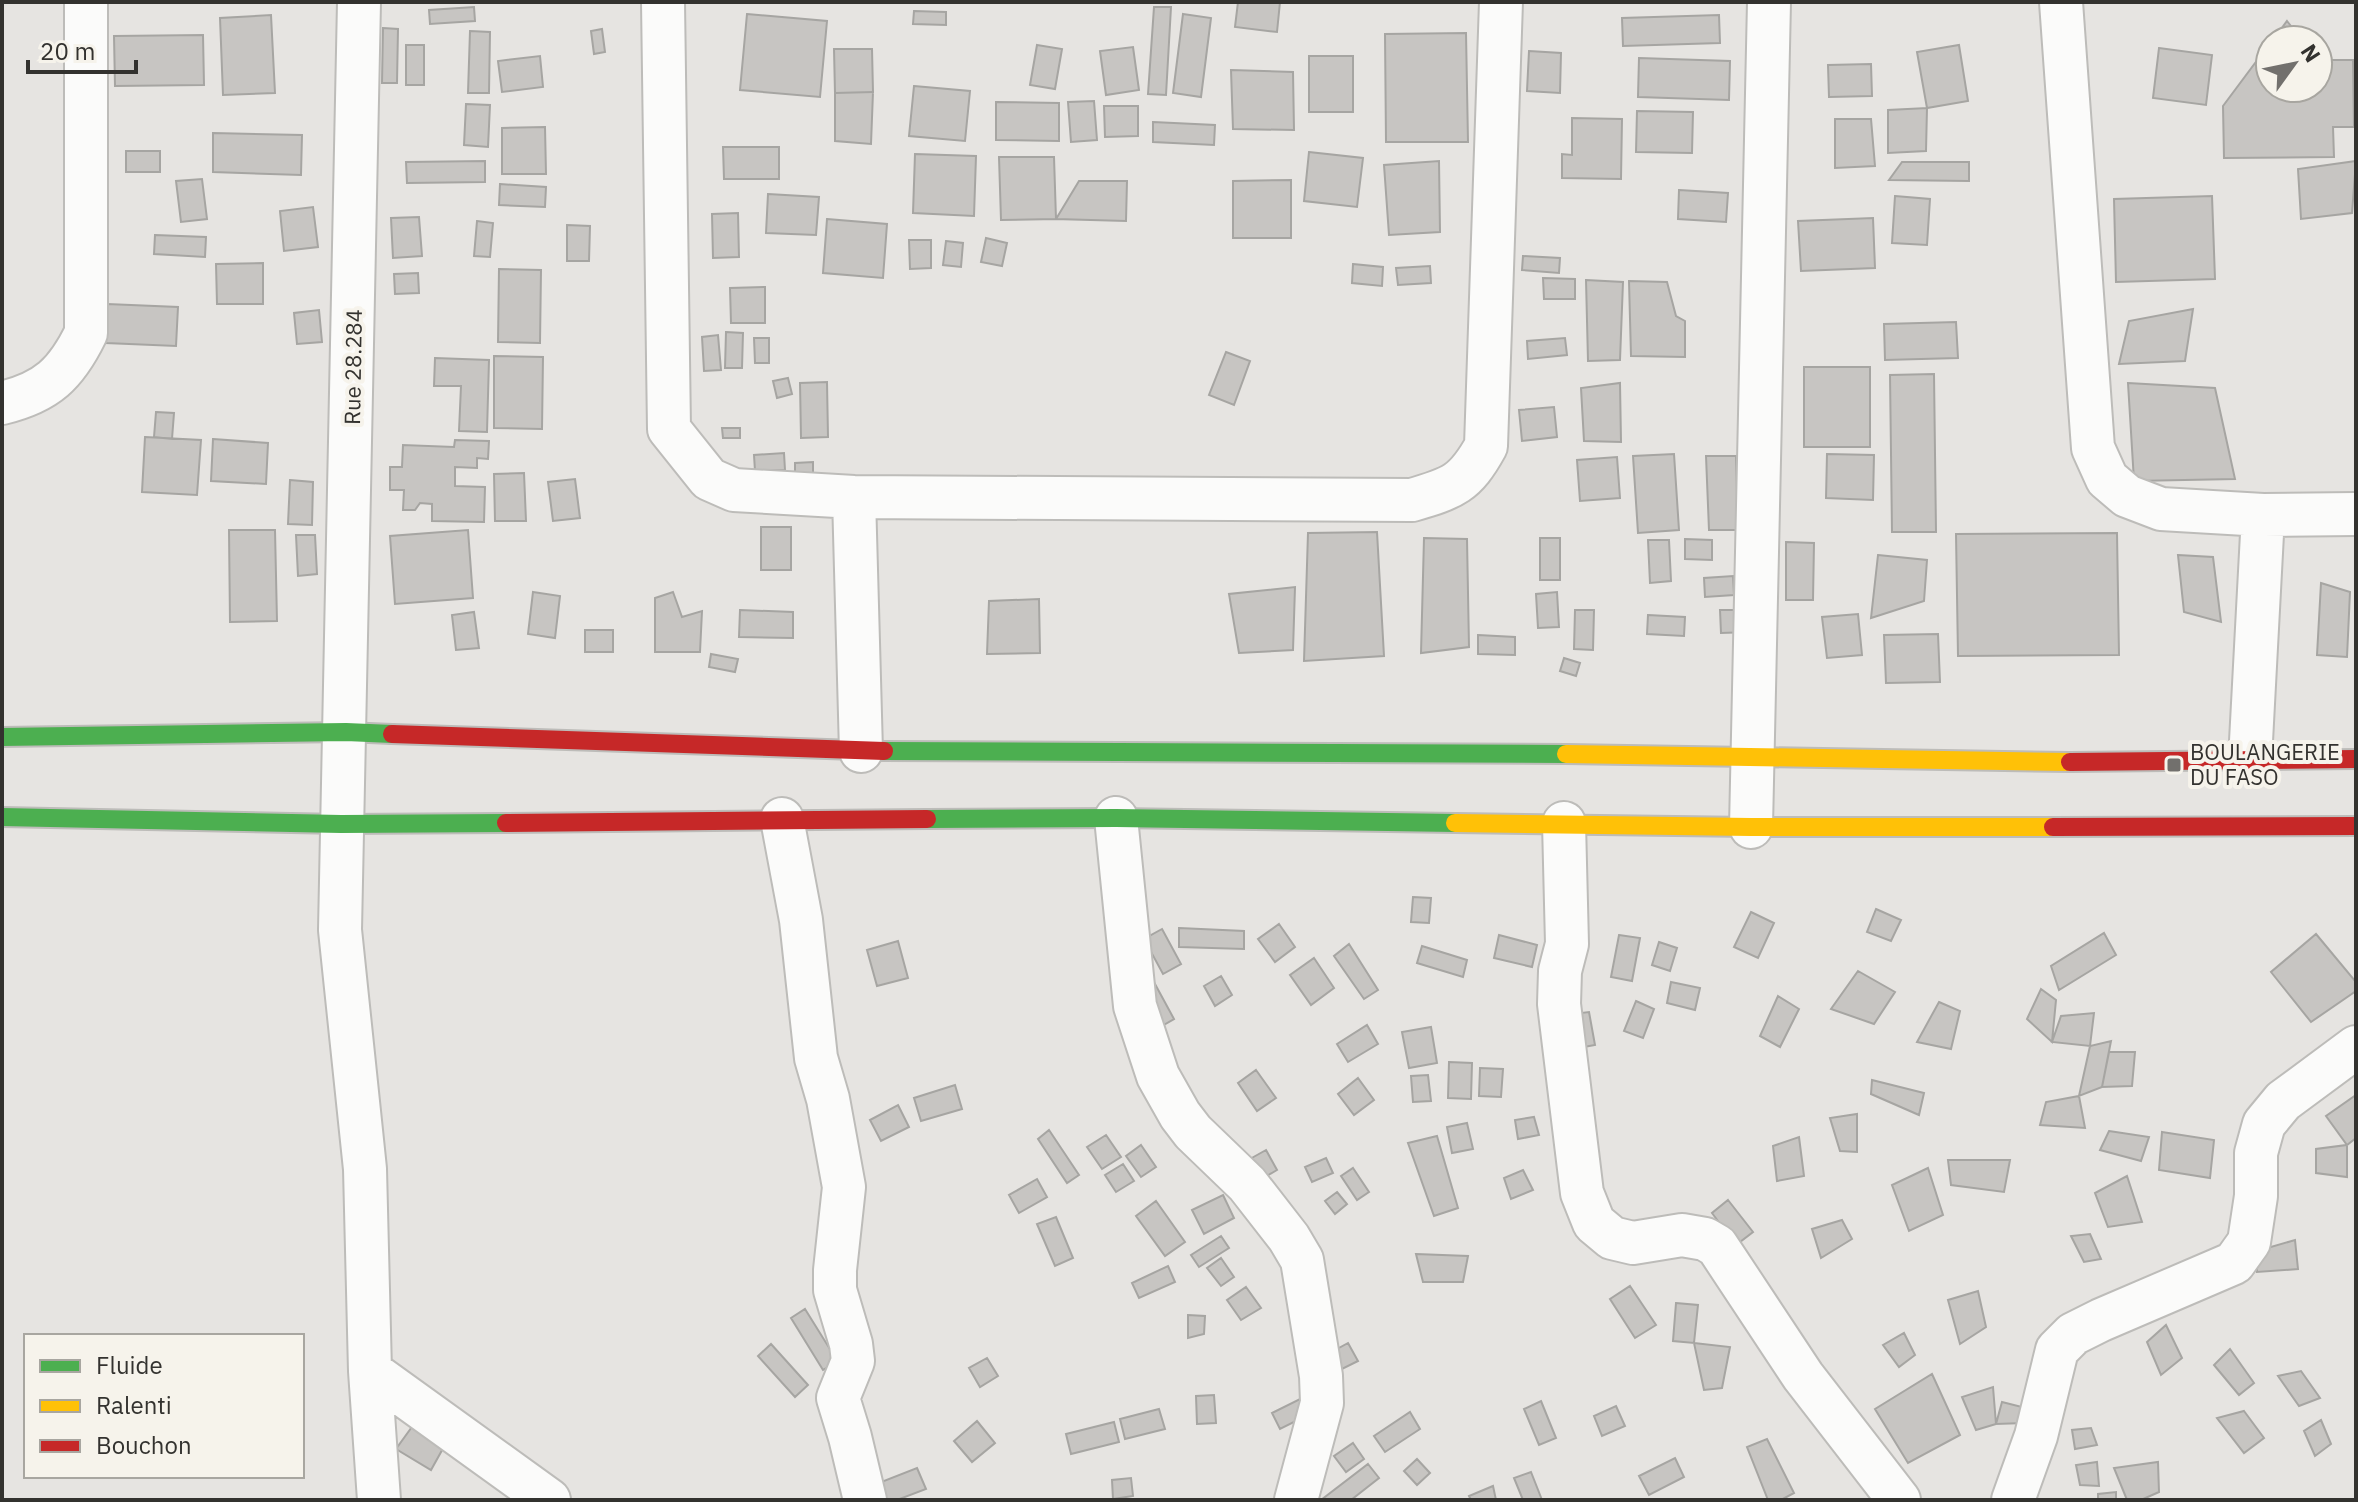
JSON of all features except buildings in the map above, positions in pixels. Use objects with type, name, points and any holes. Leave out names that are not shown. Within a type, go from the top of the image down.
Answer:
[{"type":"main road","points":[[2,737],[346,732],[861,751],[1752,755],[2088,762],[2356,759]]},
{"type":"main road","points":[[2,817],[341,824],[1116,818],[1751,827],[2356,826]]},
{"type":"street","points":[[2,403],[26,397],[52,382],[72,360],[86,333],[86,2]]},
{"type":"street","name":"Rue 28.284","points":[[359,2],[340,930],[365,1169],[370,1371],[379,1500]]},
{"type":"street","points":[[663,2],[669,429],[709,479],[734,490],[854,497],[1412,500],[1447,490],[1472,472],[1486,446],[1501,2]]},
{"type":"street","points":[[1751,827],[1769,2]]},
{"type":"street","points":[[2061,2],[2093,448],[2107,479],[2127,496],[2161,509],[2263,515],[2356,514]]},
{"type":"street","points":[[854,497],[861,751]]},
{"type":"street","points":[[2250,760],[2263,515]]},
{"type":"street","points":[[1116,818],[1135,1006],[1153,1066],[1180,1115],[1215,1155],[1247,1184],[1302,1260],[1318,1350],[1322,1403],[1296,1500]]},
{"type":"street","points":[[782,819],[801,920],[816,1058],[828,1099],[844,1187],[835,1290],[853,1361],[838,1398],[865,1500]]},
{"type":"street","points":[[1564,823],[1567,944],[1560,971],[1559,1004],[1582,1193],[1594,1223],[1612,1238],[1633,1243],[1682,1235],[1705,1239],[1717,1246],[1803,1376],[1899,1500]]},
{"type":"street","points":[[2013,1500],[2036,1436],[2057,1350],[2073,1334],[2101,1320],[2234,1263],[2249,1242],[2256,1196],[2256,1153],[2264,1124],[2283,1101],[2356,1047]]},
{"type":"street","points":[[370,1371],[549,1500]]},
{"type":"traffic: fast","points":[[2,737],[392,734]]},
{"type":"traffic: fast","points":[[884,751],[1566,754]]},
{"type":"traffic: fast","points":[[2,817],[341,824],[506,823]]},
{"type":"traffic: fast","points":[[927,819],[1116,818],[1455,823]]},
{"type":"traffic: slow","points":[[1566,754],[2070,762]]},
{"type":"traffic: slow","points":[[1455,823],[2053,827]]},
{"type":"traffic: jam","points":[[392,734],[884,751]]},
{"type":"traffic: jam","points":[[2070,762],[2356,759]]},
{"type":"traffic: jam","points":[[506,823],[927,819]]},
{"type":"traffic: jam","points":[[2053,827],[2356,826]]},
{"type":"place","name":"BOULANGERIE DU FASO","points":[[2174,765]]}]
